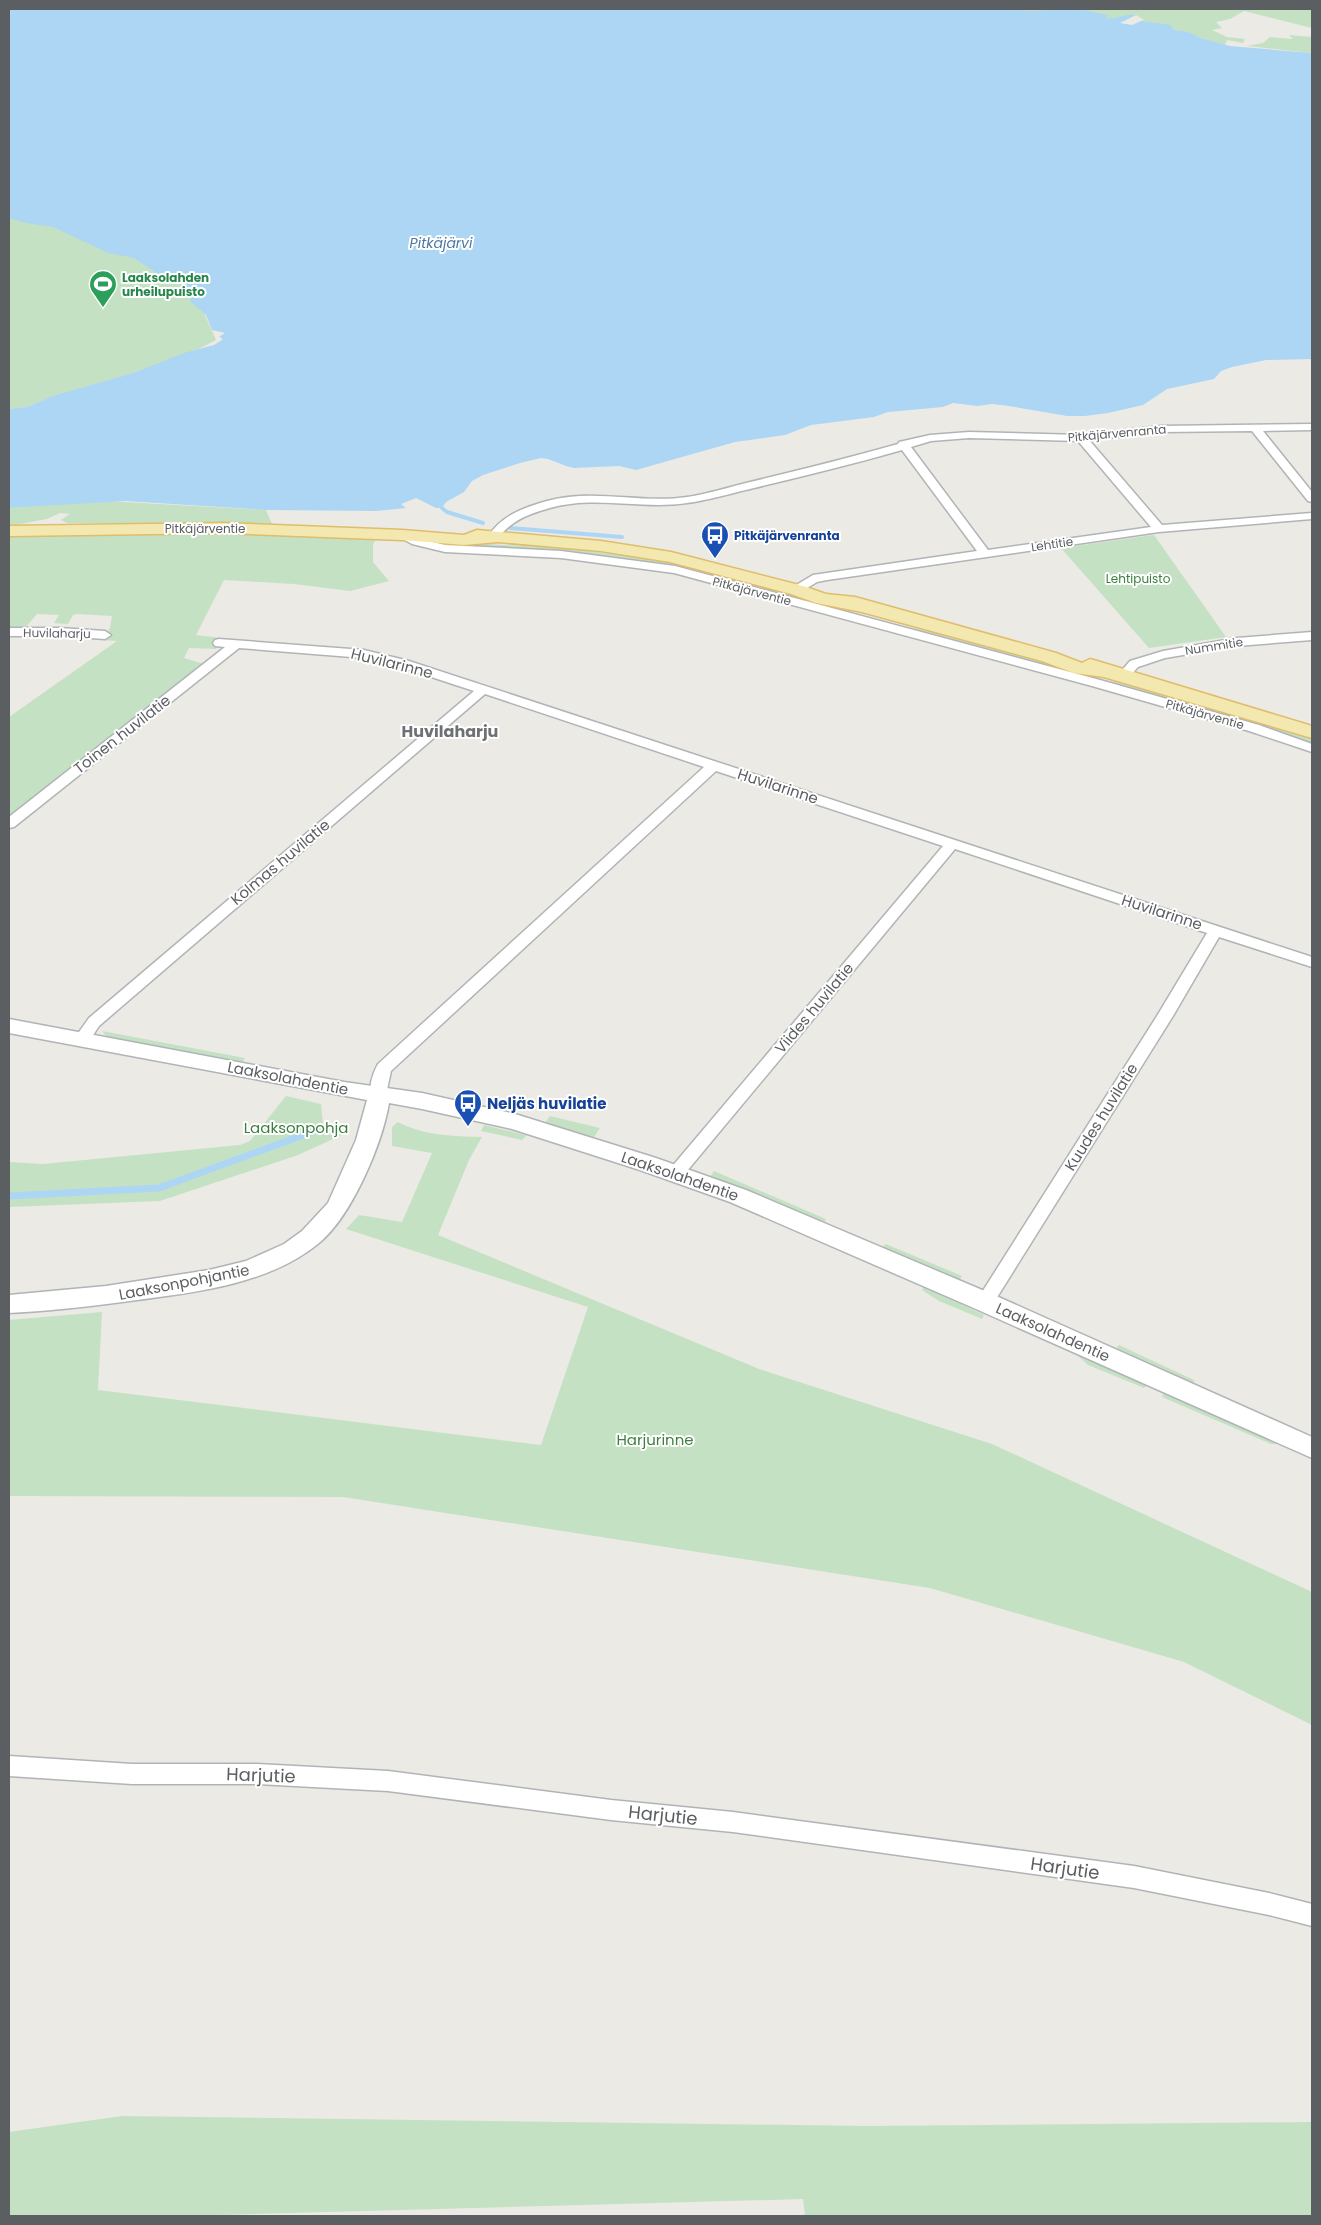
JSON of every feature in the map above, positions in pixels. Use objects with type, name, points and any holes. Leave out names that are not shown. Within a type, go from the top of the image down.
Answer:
[{"type":"main road","name":"Pitkäjärventie","points":[[9,531],[224,528],[402,534],[464,540],[492,538],[600,546],[646,553],[691,562],[797,590],[822,599],[864,607],[1050,657],[1108,677],[1233,707],[1312,732]]},
{"type":"street","name":"Pitkäjärvenranta","points":[[492,538],[499,528],[512,517],[550,504],[584,499],[655,502],[686,500],[837,465],[903,444],[930,438],[961,435],[1081,438],[1161,429],[1312,427]]},
{"type":"street","points":[[1255,428],[1312,499]]},
{"type":"street","points":[[1081,438],[1159,529]]},
{"type":"street","points":[[903,444],[984,553]]},
{"type":"street","name":"Lehtitie","points":[[797,590],[813,579],[827,576],[984,553],[1159,529],[1312,516]]},
{"type":"street","name":"Pitkäjärventie","points":[[402,534],[428,546],[577,555],[634,562],[674,570],[1108,677],[1312,748]]},
{"type":"street","name":"Huvilaharju","points":[[9,632],[60,632],[105,635]]},
{"type":"street","name":"Nummitie","points":[[1108,677],[1134,664],[1163,654],[1237,642],[1312,636]]},
{"type":"street","points":[[220,643],[236,644]]},
{"type":"street","name":"Huvilarinne","points":[[236,644],[364,654],[714,765],[1312,962]]},
{"type":"street","name":"Toinen huvilatie","points":[[9,824],[236,644]]},
{"type":"street","name":"Kolmas huvilatie","points":[[82,1039],[94,1022],[107,1010],[482,690]]},
{"type":"street","points":[[379,1095],[380,1078],[384,1068],[714,765]]},
{"type":"street","name":"Viides huvilatie","points":[[676,1173],[953,843]]},
{"type":"street","name":"Kuudes huvilatie","points":[[985,1302],[1165,1016],[1216,930]]},
{"type":"street","name":"Laaksolahdentie","points":[[9,1026],[379,1095],[422,1101],[515,1122],[676,1173],[738,1196],[985,1302],[1312,1448]]},
{"type":"street","name":"Laaksonpohjantie","points":[[9,1304],[102,1297],[232,1276],[273,1261],[309,1238],[329,1220],[339,1205],[378,1113],[379,1095]]},
{"type":"street","name":"Harjutie","points":[[9,1766],[132,1774],[257,1774],[388,1781],[611,1810],[733,1822],[1134,1877],[1269,1904],[1312,1915]]},
{"type":"green space","points":[[988,9],[1312,9],[1312,28],[1244,11],[1230,19],[1216,22],[1222,28],[1212,30],[1227,37],[1245,39],[1243,43],[1227,40],[1225,45],[1174,30],[1172,27],[1141,21],[1144,20],[1136,15],[1119,23]]},
{"type":"green space","points":[[1289,35],[1312,37],[1312,53],[1247,46],[1263,43],[1270,37],[1293,39]]},
{"type":"green space","name":"Laaksolahden urheilupuisto","points":[[9,187],[173,243],[216,340],[197,350],[133,373],[46,399],[27,407],[9,409]]},
{"type":"green space","points":[[107,501],[266,510],[272,524],[67,523],[61,520],[70,514],[60,513],[47,519],[9,526],[9,508]]},
{"type":"green space","points":[[195,533],[376,539],[373,544],[373,562],[389,581],[350,591],[294,584],[224,580],[196,635],[221,638],[216,649],[189,648],[184,658],[211,666],[9,821],[9,717],[117,641],[103,640],[110,628],[112,616],[77,614],[73,615],[68,624],[54,623],[59,615],[37,614],[25,628],[9,629],[9,537]]},
{"type":"green space","name":"Lehtipuisto","points":[[1154,535],[1226,637],[1149,648],[1061,548]]},
{"type":"green space","points":[[468,543],[563,548],[663,560],[824,603],[821,608],[647,563],[564,552],[468,546]]},
{"type":"green space","points":[[831,606],[896,626],[931,631],[1087,675],[1078,676],[828,610]]},
{"type":"green space","points":[[1111,681],[1158,692],[1312,737],[1312,744],[1248,723],[1114,685]]},
{"type":"green space","points":[[102,1031],[245,1058],[243,1062],[113,1038],[106,1036]]},
{"type":"green space","name":"Laaksonpohja","points":[[286,1096],[321,1104],[323,1124],[344,1134],[298,1155],[160,1201],[9,1207],[9,1162],[43,1164],[240,1145],[250,1141]]},
{"type":"green space","points":[[550,1116],[600,1128],[594,1137],[545,1123]]},
{"type":"green space","name":"Harjurinne","points":[[398,1122],[429,1133],[482,1137],[469,1160],[438,1235],[759,1369],[992,1444],[1312,1592],[1312,1725],[1184,1662],[930,1588],[343,1497],[9,1496],[9,1320],[102,1312],[98,1390],[541,1445],[588,1307],[346,1229],[359,1215],[402,1222],[432,1153],[392,1146],[392,1127]]},
{"type":"green space","points":[[484,1125],[526,1136],[522,1140],[481,1131]]},
{"type":"green space","points":[[714,1171],[826,1219],[824,1223],[710,1177]]},
{"type":"green space","points":[[886,1244],[962,1276],[959,1281],[881,1248]]},
{"type":"green space","points":[[924,1286],[984,1315],[982,1319],[939,1301],[922,1290]]},
{"type":"green space","points":[[1119,1345],[1194,1380],[1194,1383],[1116,1348]]},
{"type":"green space","points":[[1079,1354],[1149,1383],[1144,1388],[1088,1365],[1078,1356]]},
{"type":"green space","points":[[1165,1391],[1278,1444],[1271,1444],[1162,1397]]},
{"type":"green space","points":[[122,2116],[865,2126],[1312,2122],[1312,2216],[805,2216],[803,2199],[185,2216],[9,2216],[9,2132]]},
{"type":"water","name":"Pitkäjärvi","points":[[9,9],[1008,9],[1029,11],[1079,9],[1108,15],[1106,18],[1136,15],[1120,23],[1132,25],[1141,21],[1171,25],[1174,30],[1188,32],[1201,38],[1230,46],[1312,53],[1312,359],[1266,360],[1232,367],[1221,371],[1214,379],[1167,389],[1143,405],[1085,416],[1067,416],[992,404],[977,406],[953,403],[943,407],[888,412],[874,417],[811,425],[785,435],[735,442],[636,470],[619,466],[574,468],[541,458],[483,475],[472,481],[464,492],[446,502],[442,508],[436,508],[416,498],[401,504],[406,508],[376,511],[266,510],[125,501],[9,508],[9,409],[27,407],[53,396],[133,373],[184,353],[214,345],[222,340],[219,337],[225,333],[212,330],[206,315],[190,301],[192,289],[163,277],[134,258],[108,253],[53,227],[9,218]]},
{"type":"waterway","points":[[442,508],[447,512],[483,523]]},
{"type":"waterway","points":[[510,528],[622,537]]},
{"type":"waterway","points":[[9,1196],[159,1188],[317,1130]]},
{"type":"place","name":"Laaksolahden urheilupuisto","points":[[103,308]]},
{"type":"place","name":"Pitkäjärvenranta","points":[[715,559]]},
{"type":"place","name":"Neljäs huvilatie","points":[[468,1127]]},
{"type":"district","name":"Huvilaharju","points":[[450,731]]}]
